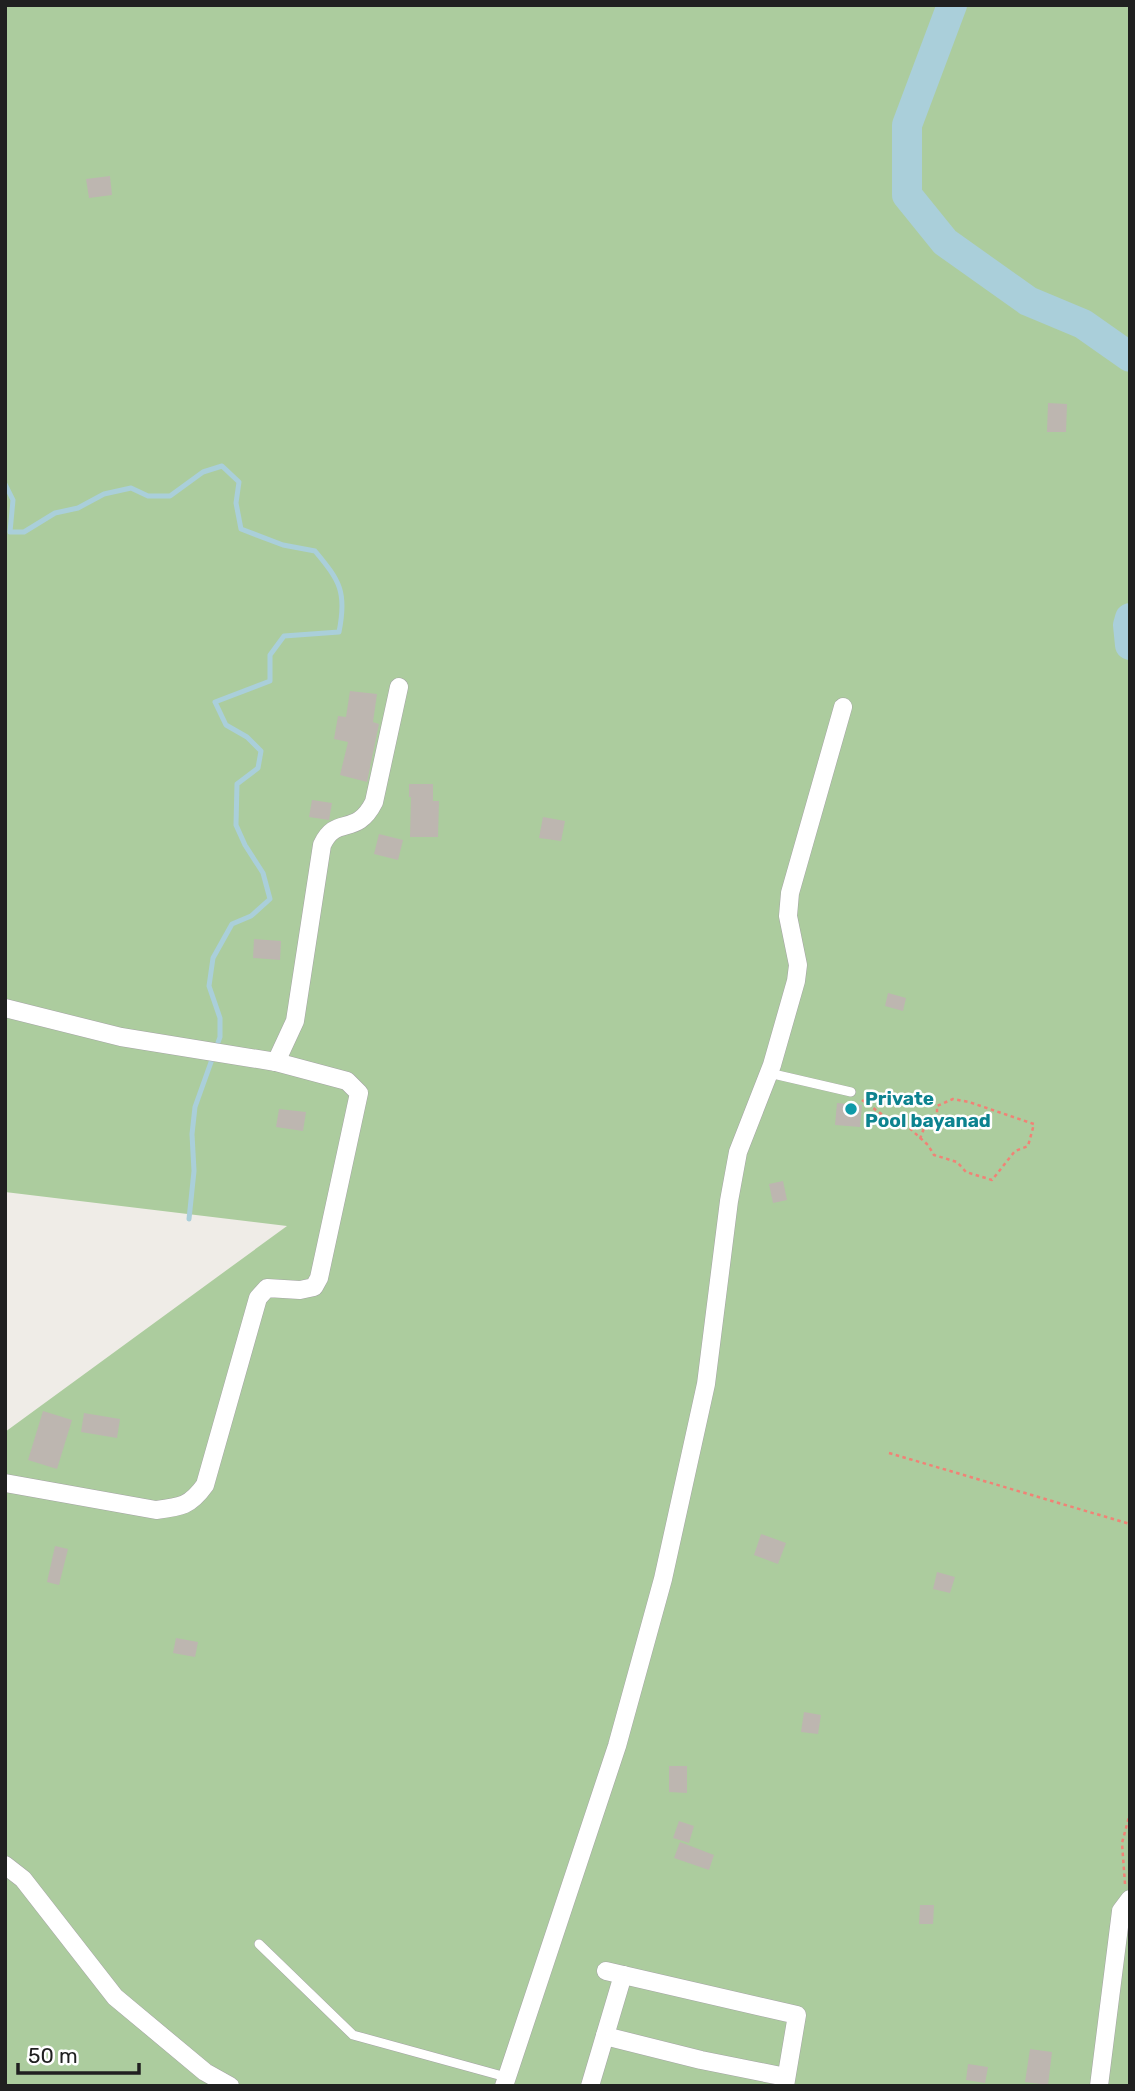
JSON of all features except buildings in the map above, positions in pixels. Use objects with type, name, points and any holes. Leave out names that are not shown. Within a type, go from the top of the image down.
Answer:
[{"type":"street","points":[[276,1062],[295,1021],[321,845],[327,833],[335,827],[352,825],[368,815],[374,802],[399,687]]},
{"type":"street","points":[[505,2081],[617,1746],[663,1579],[706,1384],[729,1201],[738,1152],[769,1073],[796,981],[798,965],[788,916],[790,894],[843,707]]},
{"type":"street","points":[[5,1008],[121,1037],[276,1062],[347,1081],[359,1093],[319,1278],[314,1287],[300,1290],[267,1288],[258,1298],[205,1485],[194,1500],[174,1508],[156,1510],[5,1483]]},
{"type":"street","points":[[5,1865],[23,1879],[115,1997],[205,2073],[230,2086]]},
{"type":"street","points":[[1099,2086],[1121,1910],[1128,1900]]},
{"type":"street","points":[[590,2086],[605,2036],[615,1973],[797,2015],[786,2082],[605,2036]]},
{"type":"lane","points":[[769,1073],[851,1092]]},
{"type":"lane","points":[[260,1944],[353,2035],[505,2081]]},
{"type":"path","points":[[851,1092],[883,1115],[905,1125],[934,1155],[957,1161],[966,1172],[992,1180],[1015,1151],[1028,1146],[1034,1124],[953,1099],[937,1106],[937,1121],[924,1128],[920,1139]]},
{"type":"path","points":[[889,1452],[1130,1524]]},
{"type":"path","points":[[1128,1900],[1122,1843],[1130,1813]]},
{"type":"green space","points":[[5,5],[1130,5],[1130,2086],[5,2086],[5,1432],[287,1226],[5,1192]]},
{"type":"waterway","points":[[952,5],[907,125],[907,195],[945,242],[1028,301],[1083,324],[1130,357]]},
{"type":"waterway","points":[[5,484],[13,500],[10,532],[24,532],[55,513],[78,508],[104,494],[131,488],[148,496],[170,496],[203,472],[222,466],[239,482],[236,503],[241,529],[283,545],[315,551],[336,579],[342,597],[339,632],[284,636],[270,655],[270,681],[215,702],[226,725],[247,737],[261,751],[258,768],[237,784],[236,825],[263,873],[270,899],[251,916],[232,924],[213,958],[209,986],[220,1018],[220,1037],[195,1107],[192,1134],[194,1171],[189,1219]]},
{"type":"waterway","points":[[1130,618],[1130,645]]},
{"type":"place","name":"Private Pool bayanad","points":[[851,1109]]}]
